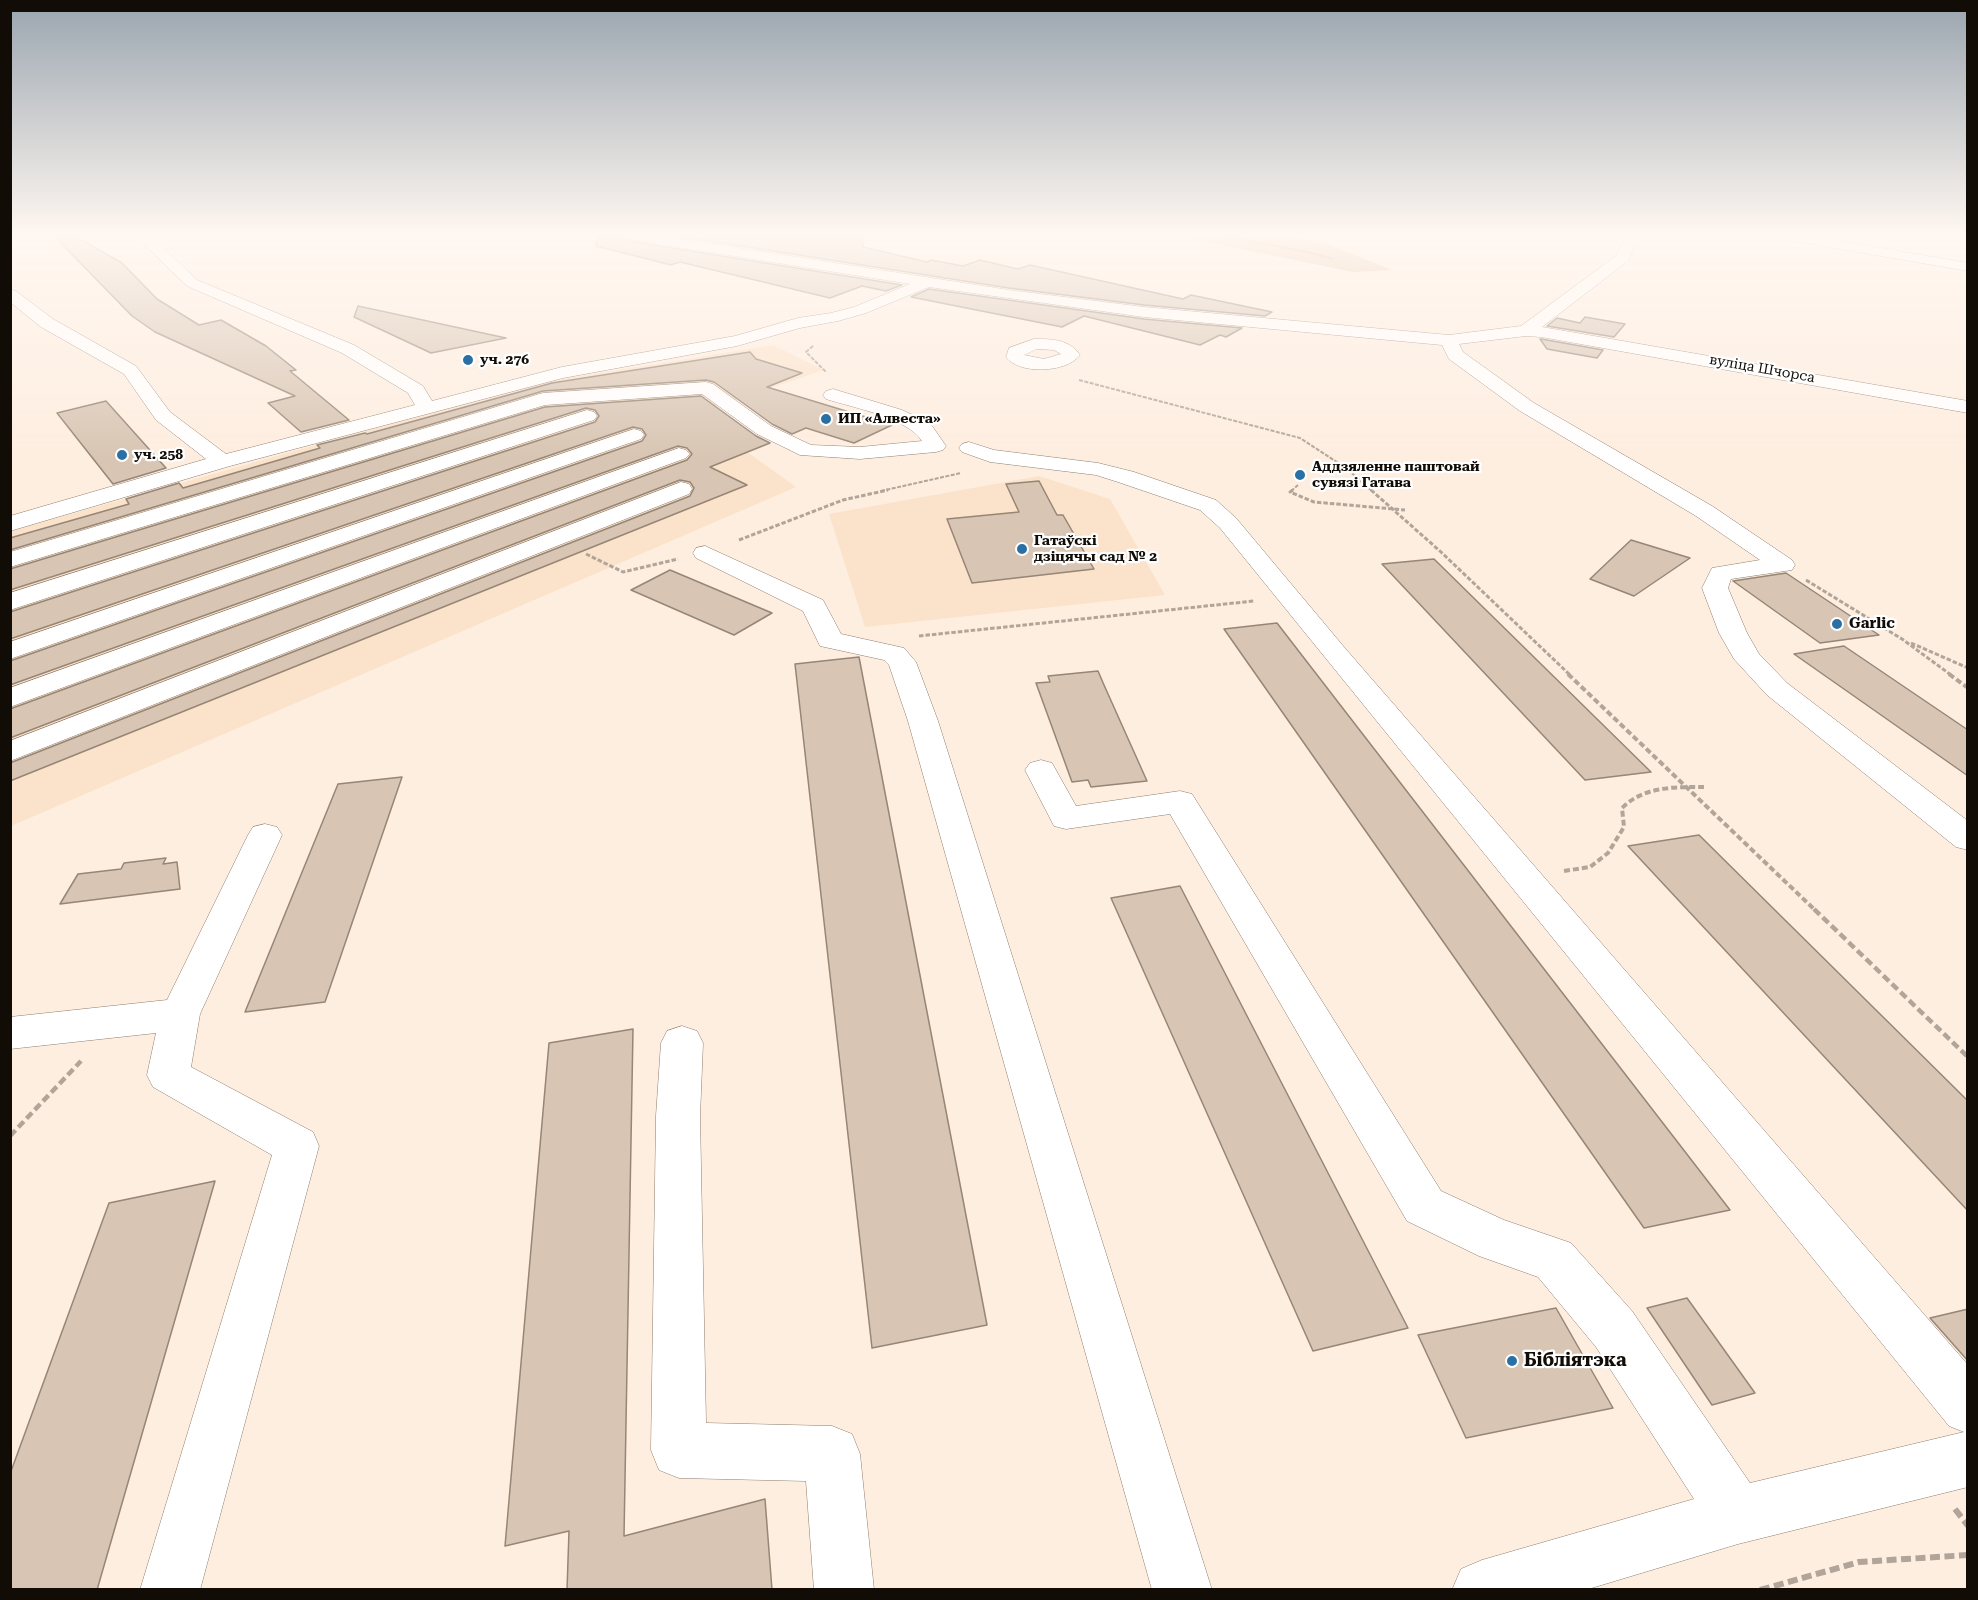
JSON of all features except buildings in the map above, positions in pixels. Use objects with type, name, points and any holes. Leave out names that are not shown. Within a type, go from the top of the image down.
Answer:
[{"type":"street","points":[[30,310],[47,323],[130,370],[163,416],[222,461]]},
{"type":"street","points":[[254,310],[374,363],[416,390],[426,408]]},
{"type":"street","points":[[10,524],[222,461],[562,373],[737,341],[798,323],[821,320],[861,310]]},
{"type":"street","name":"вуліца Шчорса","points":[[1125,310],[1449,340],[1526,331],[1677,354],[1968,407]]},
{"type":"street","points":[[1526,331],[1554,310]]},
{"type":"street","points":[[1449,340],[1455,355],[1527,407],[1704,511],[1783,565]]},
{"type":"street","points":[[10,560],[543,399],[706,388],[764,430],[807,452],[860,453],[936,446],[923,427],[894,414],[833,395]]},
{"type":"street","points":[[10,602],[587,416]]},
{"type":"street","points":[[10,651],[634,435]]},
{"type":"street","points":[[969,448],[990,456],[1098,469],[1208,505],[1236,531],[1334,653],[1968,1407]]},
{"type":"street","points":[[10,698],[679,454]]},
{"type":"street","points":[[10,752],[556,540],[681,489]]},
{"type":"street","points":[[705,553],[814,606],[830,640],[894,654],[902,662],[923,721],[1182,1590]]},
{"type":"street","points":[[1783,565],[1720,573],[1715,588],[1733,633],[1748,659],[1777,689],[1968,839]]},
{"type":"street","points":[[1041,770],[1066,818],[1180,802],[1424,1206],[1496,1240],[1554,1260],[1614,1329],[1738,1515]]},
{"type":"street","points":[[170,1590],[297,1146],[168,1075],[180,1014],[265,835]]},
{"type":"street","points":[[10,1033],[180,1014]]},
{"type":"street","points":[[682,1043],[678,1116],[679,1450],[832,1454],[844,1590]]},
{"type":"street","points":[[1482,1590],[1738,1515],[1968,1459]]},
{"type":"path","points":[[821,320],[826,334],[806,352],[856,402]]},
{"type":"path","points":[[1077,379],[1300,438],[1346,468],[1396,512],[1688,787],[1968,1057]]},
{"type":"path","points":[[556,540],[623,572],[705,553],[843,500],[1016,459]]},
{"type":"path","points":[[1298,485],[1290,492],[1314,502],[1396,512],[1405,510]]},
{"type":"path","points":[[1783,565],[1902,639],[1968,688]]},
{"type":"path","points":[[894,654],[922,634],[1291,597]]},
{"type":"path","points":[[1902,639],[1968,668]]},
{"type":"path","points":[[1562,871],[1590,867],[1608,853],[1624,827],[1622,808],[1630,798],[1652,792],[1704,787]]},
{"type":"path","points":[[10,1136],[118,1021]]},
{"type":"path","points":[[1760,1590],[1859,1562],[1968,1555]]},
{"type":"shaded area","points":[[773,345],[824,370],[694,414],[796,487],[11,826],[11,531],[536,383]]},
{"type":"shaded area","points":[[1039,476],[1110,499],[1165,595],[865,627],[829,514]]},
{"type":"place","name":"уч. 276","points":[[468,360]]},
{"type":"place","name":"ИП «Алвеста»","points":[[826,419]]},
{"type":"place","name":"уч. 258","points":[[122,455]]},
{"type":"place","name":"Аддзяленне паштовай сувязі Гатава","points":[[1300,475]]},
{"type":"place","name":"Гатаўскі дзіцячы сад № 2","points":[[1022,549]]},
{"type":"place","name":"Garlic","points":[[1837,624]]},
{"type":"place","name":"Бібліятэка","points":[[1512,1361]]}]
